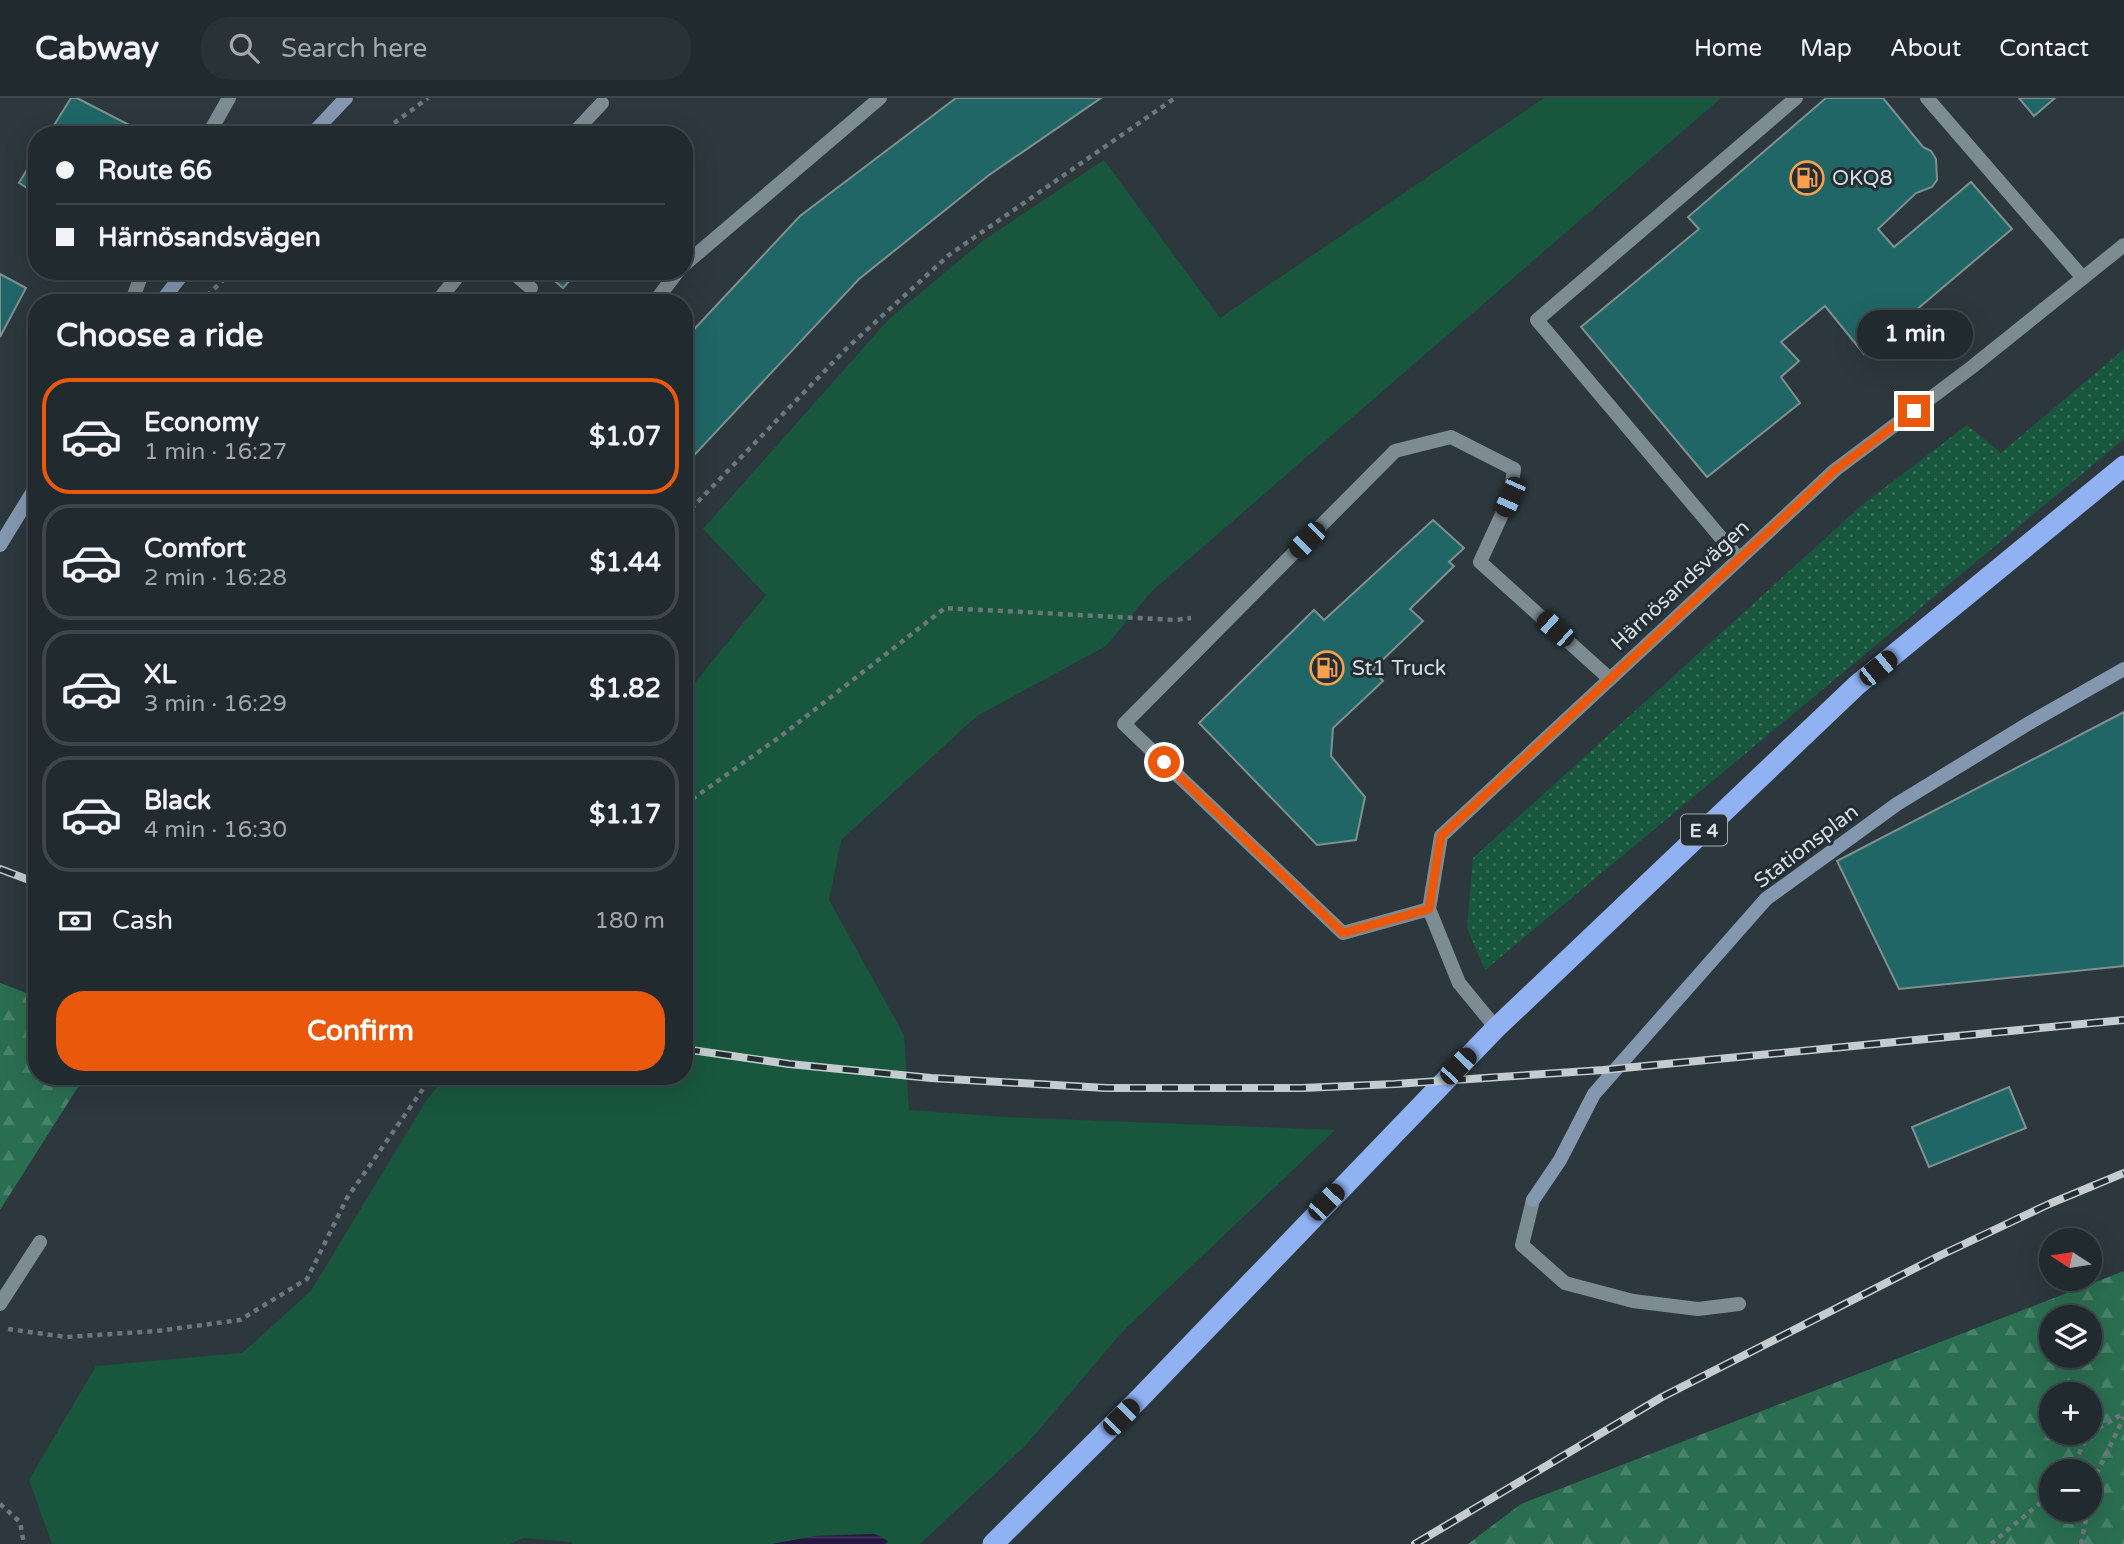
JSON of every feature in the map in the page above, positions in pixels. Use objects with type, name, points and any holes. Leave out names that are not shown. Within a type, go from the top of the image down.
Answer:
[{"type":"highway","name":"E 4","points":[[992,1544],[1139,1399],[1496,1028],[1857,685],[2124,466]]},
{"type":"street","points":[[213,126],[229,98]]},
{"type":"street","points":[[320,126],[346,98]]},
{"type":"street","points":[[693,257],[880,98]]},
{"type":"street","points":[[1739,559],[1537,320],[1796,98]]},
{"type":"street","points":[[1927,98],[2084,278]]},
{"type":"street","points":[[580,126],[602,103]]},
{"type":"street","name":"Härnösandsvägen","points":[[1429,909],[1441,836],[1835,470],[1972,367],[2124,245]]},
{"type":"street","points":[[167,294],[178,280]]},
{"type":"street","points":[[443,294],[455,280]]},
{"type":"street","points":[[522,280],[531,288]]},
{"type":"street","points":[[1496,1028],[1459,983],[1429,909],[1343,933],[1124,724],[1395,451],[1451,438],[1514,469],[1510,497],[1480,562],[1610,679]]},
{"type":"street","points":[[0,545],[28,500]]},
{"type":"street","name":"Stationsplan","points":[[1739,1304],[1698,1309],[1672,1306],[1633,1301],[1566,1283],[1522,1245],[1533,1200],[1560,1160],[1594,1094],[1766,899],[1897,804],[2124,669]]},
{"type":"street","points":[[0,1304],[40,1242]]},
{"type":"path","points":[[391,126],[428,98]]},
{"type":"path","points":[[693,507],[847,348],[949,255],[1175,98]]},
{"type":"path","points":[[209,294],[223,280]]},
{"type":"path","points":[[693,799],[781,736],[945,608],[1175,620],[1237,611]]},
{"type":"path","points":[[0,1328],[66,1337],[157,1331],[240,1320],[307,1279],[347,1198],[426,1085]]},
{"type":"path","points":[[2102,1426],[2124,1415]]},
{"type":"path","points":[[2102,1462],[2124,1415]]},
{"type":"path","points":[[0,1504],[20,1522],[24,1544]]},
{"type":"path","points":[[1991,1544],[2039,1504]]},
{"type":"path","points":[[2081,1544],[2086,1522]]},
{"type":"green space","points":[[1544,98],[1721,98],[1151,592],[1106,646],[977,716],[841,840],[829,900],[904,1035],[909,1110],[1004,1117],[1335,1130],[1123,1331],[1026,1445],[920,1544],[885,1544],[888,1541],[875,1534],[816,1536],[772,1544],[573,1544],[523,1538],[510,1544],[52,1544],[29,1480],[96,1366],[242,1353],[311,1291],[426,1101],[439,1085],[693,1085],[693,685],[766,595],[703,529],[888,320],[984,240],[1104,160],[1220,318]]},
{"type":"green space","points":[[2124,349],[2124,439],[1485,970],[1467,928],[1473,858],[1862,505],[1967,425],[2001,453]]},
{"type":"green space","points":[[0,983],[28,994],[28,1085],[79,1085],[0,1210]]},
{"type":"green space","points":[[2124,1271],[2124,1544],[1468,1544],[1521,1504],[2070,1292],[2102,1292],[2102,1280]]},
{"type":"shaded area","points":[[875,1534],[888,1541],[885,1544],[772,1544],[816,1536]]},
{"type":"building","points":[[71,98],[77,98],[131,126],[54,126]]},
{"type":"building","points":[[956,98],[1101,98],[989,175],[859,279],[693,456],[693,330],[800,216]]},
{"type":"building","points":[[1826,98],[1883,98],[1936,159],[1937,180],[1932,187],[1916,193],[1878,229],[1894,247],[1971,182],[2012,229],[1864,354],[1825,306],[1781,342],[1799,361],[1781,377],[1800,403],[1707,477],[1581,327],[1699,229],[1688,217]]},
{"type":"building","points":[[2019,98],[2055,98],[2034,116]]},
{"type":"building","points":[[28,168],[28,188],[19,183]]},
{"type":"building","points":[[0,274],[26,288],[0,337]]},
{"type":"building","points":[[554,280],[570,280],[563,288]]},
{"type":"building","points":[[1433,520],[1464,548],[1449,562],[1454,566],[1410,609],[1423,621],[1373,669],[1383,681],[1333,728],[1331,756],[1365,797],[1356,840],[1317,845],[1199,723],[1314,610],[1324,620]]},
{"type":"building","points":[[2124,712],[2124,966],[1899,989],[1837,861]]},
{"type":"building","points":[[2009,1087],[2026,1128],[1929,1167],[1912,1127]]},
{"type":"railway","points":[[0,869],[28,880]]},
{"type":"railway","points":[[693,1050],[789,1064],[931,1078],[1106,1088],[1302,1088],[1603,1070],[2124,1020]]},
{"type":"railway","points":[[1415,1544],[1662,1397],[1941,1255],[2049,1204],[2124,1173]]},
{"type":"place","name":"OKQ8","points":[[1807,178]]},
{"type":"place","name":"St1 Truck","points":[[1327,668]]},
{"type":"route","points":[[1164,762],[1343,933],[1429,909],[1441,836],[1835,470],[1914,411]]}]
